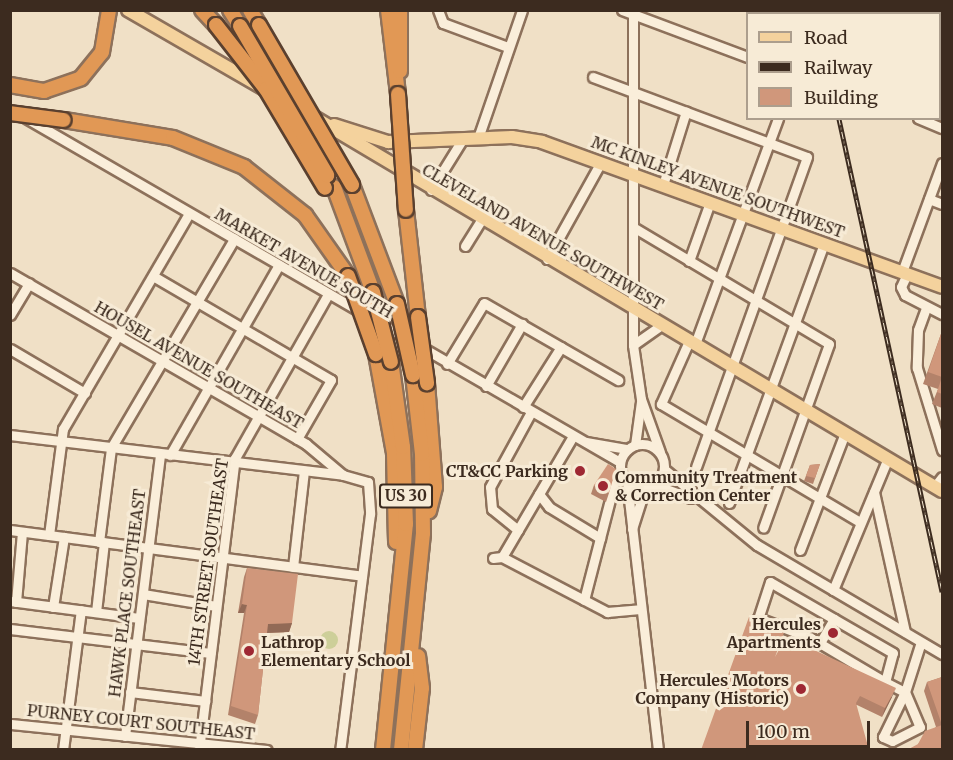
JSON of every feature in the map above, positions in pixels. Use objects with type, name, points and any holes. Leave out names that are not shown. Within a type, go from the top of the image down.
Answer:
[{"type":"highway","points":[[10,85],[44,91],[67,85],[93,66],[105,44],[109,10]]},
{"type":"highway","points":[[202,10],[266,89],[329,187]]},
{"type":"highway","points":[[230,10],[329,187]]},
{"type":"highway","name":"US 30","points":[[250,10],[352,185],[397,304],[413,375],[423,454],[423,533],[415,632],[401,750]]},
{"type":"highway","points":[[388,10],[398,94],[406,210],[427,383],[435,487],[423,533]]},
{"type":"highway","points":[[398,94],[400,10]]},
{"type":"highway","points":[[10,111],[173,138],[216,152],[290,200],[348,276],[376,354],[394,453],[397,631]]},
{"type":"highway","name":"US 30","points":[[329,187],[367,273],[391,362],[406,498],[397,631],[383,750]]},
{"type":"highway","points":[[415,632],[422,688],[415,750]]},
{"type":"main road","name":"CLEVELAND AVENUE SOUTHWEST","points":[[128,10],[296,106],[547,259],[888,458],[940,485]]},
{"type":"main road","name":"MC KINLEY AVENUE SOUTHWEST","points":[[296,106],[371,140],[531,139],[601,162],[942,287]]},
{"type":"street","points":[[478,138],[522,10]]},
{"type":"street","points":[[622,10],[746,57]]},
{"type":"street","points":[[633,13],[633,345],[641,399],[664,469],[702,503],[757,545],[942,654]]},
{"type":"street","points":[[439,15],[508,47]]},
{"type":"street","points":[[593,77],[770,141],[807,157],[784,229],[696,467]]},
{"type":"street","name":"MARKET AVENUE SOUTH","points":[[10,111],[620,462]]},
{"type":"street","points":[[663,185],[686,111]]},
{"type":"street","points":[[777,120],[719,279],[692,343],[661,404],[858,521]]},
{"type":"street","points":[[923,120],[942,128]]},
{"type":"street","points":[[431,190],[462,140]]},
{"type":"street","points":[[547,259],[601,162]]},
{"type":"street","points":[[942,163],[904,273],[905,295],[926,308],[942,314]]},
{"type":"street","points":[[929,199],[942,204]]},
{"type":"street","points":[[689,261],[710,202]]},
{"type":"street","points":[[48,535],[61,441],[85,393],[189,213]]},
{"type":"street","points":[[465,246],[481,220]]},
{"type":"street","points":[[633,227],[830,346],[808,411],[763,528]]},
{"type":"street","points":[[96,612],[111,447],[234,239]]},
{"type":"street","points":[[729,503],[824,244]]},
{"type":"street","name":"HAWK PLACE SOUTHEAST","points":[[125,736],[148,548],[165,455],[208,388],[279,265]]},
{"type":"street","name":"HOUSEL AVENUE SOUTHEAST","points":[[10,273],[297,440],[343,475],[369,484],[362,576]]},
{"type":"street","points":[[153,276],[331,381],[297,440]]},
{"type":"street","points":[[10,315],[28,283]]},
{"type":"street","name":"14TH STREET SOUTHEAST","points":[[199,746],[234,464],[257,417],[328,294]]},
{"type":"street","points":[[447,364],[484,303],[618,380]]},
{"type":"street","points":[[926,308],[918,330],[917,368],[923,401],[941,436],[942,450]]},
{"type":"street","points":[[486,386],[522,324]]},
{"type":"street","points":[[633,345],[662,325]]},
{"type":"street","points":[[518,530],[492,509],[490,487],[561,346]]},
{"type":"street","points":[[10,349],[85,393]]},
{"type":"street","points":[[641,399],[631,447],[620,462],[627,482],[631,540],[658,750]]},
{"type":"street","points":[[800,550],[845,433]]},
{"type":"street","points":[[573,436],[518,530],[498,557],[615,613],[640,609]]},
{"type":"street","points":[[11,438],[61,441],[234,464],[343,475]]},
{"type":"street","name":"MARKET AVENUE SOUTH","points":[[583,442],[631,447]]},
{"type":"street","points":[[631,447],[647,444],[660,452]]},
{"type":"street","points":[[832,590],[858,521],[874,492],[888,458]]},
{"type":"street","points":[[655,485],[664,469]]},
{"type":"street","points":[[293,567],[304,471]]},
{"type":"street","points":[[627,482],[645,488],[655,485],[702,503]]},
{"type":"street","points":[[584,600],[614,484]]},
{"type":"street","points":[[631,540],[645,488]]},
{"type":"street","points":[[874,492],[905,632]]},
{"type":"street","points":[[539,494],[549,507],[600,538]]},
{"type":"street","points":[[10,530],[362,576],[340,750]]},
{"type":"street","points":[[22,532],[13,601],[139,618]]},
{"type":"street","points":[[53,607],[64,537]]},
{"type":"street","points":[[885,682],[893,653],[770,582],[758,618],[820,644],[885,682],[904,692],[920,727],[892,741],[883,737],[904,692],[921,642]]},
{"type":"street","points":[[142,594],[216,606]]},
{"type":"street","points":[[63,750],[81,610]]},
{"type":"street","points":[[820,644],[834,619]]},
{"type":"street","points":[[10,629],[211,653]]},
{"type":"street","points":[[130,692],[205,701]]},
{"type":"street","name":"PURNEY COURT SOUTHEAST","points":[[11,724],[199,746],[267,750]]},
{"type":"green space","points":[[325,631],[333,631],[338,636],[336,647],[325,649],[320,644],[320,636]]},
{"type":"building","points":[[942,331],[942,377],[928,372]]},
{"type":"building","points":[[942,377],[942,394],[937,392]]},
{"type":"building","points":[[608,464],[616,469],[609,493],[594,485]]},
{"type":"building","points":[[820,464],[815,478],[806,476],[810,465]]},
{"type":"building","name":"Lathrop Elementary School","points":[[247,568],[298,574],[292,623],[268,624],[258,715],[231,706],[247,605],[242,604]]},
{"type":"building","name":"Hercules Motors Company (Historic)","points":[[749,617],[785,630],[775,657],[786,637],[896,688],[885,708],[860,696],[856,703],[869,750],[701,750]]},
{"type":"building","points":[[942,677],[942,725],[927,682]]},
{"type":"building","points":[[942,725],[942,750],[907,750],[918,744],[925,731]]},
{"type":"railway","points":[[839,120],[942,592]]},
{"type":"place","name":"CT&CC Parking","points":[[580,471]]},
{"type":"place","name":"Community Treatment & Correction Center","points":[[603,486]]},
{"type":"place","name":"Hercules Apartments","points":[[833,633]]},
{"type":"place","name":"Lathrop Elementary School","points":[[249,651]]},
{"type":"place","name":"Hercules Motors Company (Historic)","points":[[801,689]]}]
